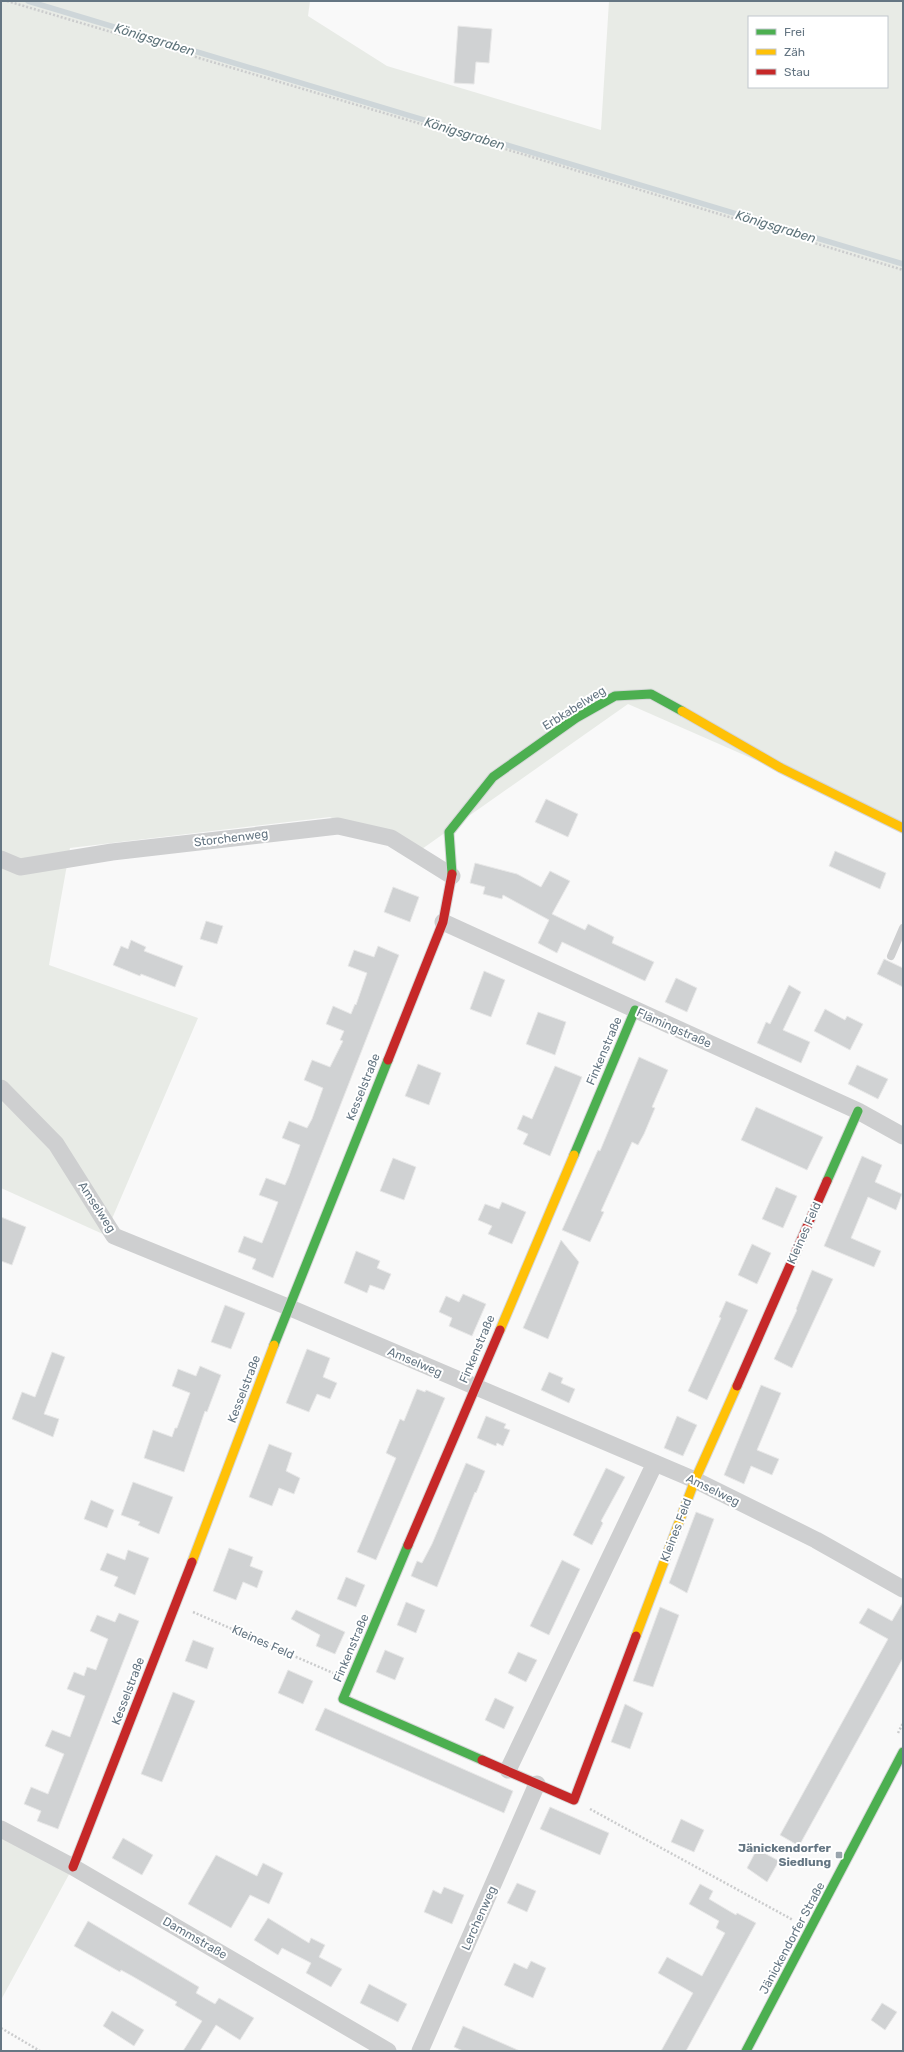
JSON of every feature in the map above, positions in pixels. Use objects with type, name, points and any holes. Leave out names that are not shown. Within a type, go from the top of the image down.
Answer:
[{"type":"street","name":"Erbkabelweg","points":[[443,922],[452,876],[449,832],[493,777],[576,718],[615,696],[651,694],[781,768],[903,828]]},
{"type":"street","name":"Storchenweg","points":[[1,859],[20,867],[112,852],[338,826],[391,838],[452,876]]},
{"type":"street","name":"Flämingstraße","points":[[443,922],[858,1111],[903,1136]]},
{"type":"street","name":"Kesselstraße","points":[[73,1867],[176,1604],[288,1307],[443,922]]},
{"type":"street","name":"Finkenstraße","points":[[508,1770],[343,1699],[635,1010]]},
{"type":"street","name":"Amselweg","points":[[1,1088],[56,1144],[114,1236],[288,1307],[694,1480],[816,1540],[903,1589]]},
{"type":"street","name":"Kleines Feld","points":[[574,1800],[694,1480],[858,1111]]},
{"type":"street","points":[[574,1800],[508,1770],[655,1463]]},
{"type":"street","name":"Jänickendorfer Straße","points":[[746,2051],[811,1930],[903,1752]]},
{"type":"street","name":"Lerchenweg","points":[[420,2051],[537,1784]]},
{"type":"street","name":"Dammstraße","points":[[1,1829],[73,1867],[388,2051]]},
{"type":"lane","points":[[891,956],[903,928]]},
{"type":"path","points":[[7,1],[903,270]]},
{"type":"path","name":"Kleines Feld","points":[[176,1604],[350,1681]]},
{"type":"path","points":[[574,1800],[811,1930]]},
{"type":"path","points":[[1,2028],[40,2051]]},
{"type":"shaded area","points":[[1,1],[310,1],[308,16],[387,66],[601,130],[609,1],[903,1],[903,825],[628,704],[412,856],[330,817],[70,848],[49,965],[198,1018],[105,1235],[1,1188]]},
{"type":"shaded area","points":[[1,1832],[73,1867],[1,2000]]},
{"type":"building","points":[[458,26],[492,29],[489,63],[476,62],[474,84],[454,83]]},
{"type":"building","points":[[546,799],[578,814],[568,837],[535,822]]},
{"type":"building","points":[[835,851],[886,873],[880,889],[829,866]]},
{"type":"building","points":[[475,863],[517,874],[541,887],[550,871],[570,881],[552,914],[585,930],[588,924],[614,937],[612,943],[654,962],[645,981],[562,942],[557,953],[538,943],[549,920],[503,895],[502,899],[483,894],[485,887],[470,883]]},
{"type":"building","points":[[393,887],[419,897],[410,922],[384,912]]},
{"type":"building","points":[[206,921],[223,926],[217,944],[200,939]]},
{"type":"building","points":[[131,940],[146,947],[144,951],[183,966],[175,987],[141,974],[140,976],[113,965],[121,946],[128,949]]},
{"type":"building","points":[[378,946],[399,955],[273,1278],[252,1269],[256,1259],[238,1252],[244,1236],[262,1243],[278,1202],[259,1195],[266,1178],[285,1185],[289,1176],[300,1145],[282,1138],[289,1121],[307,1128],[312,1119],[323,1088],[304,1080],[312,1060],[330,1067],[343,1041],[340,1040],[344,1031],[326,1024],[333,1006],[351,1014],[355,1004],[356,1005],[367,973],[348,966],[354,950],[374,957]]},
{"type":"building","points":[[884,959],[903,968],[903,987],[877,974]]},
{"type":"building","points":[[484,971],[505,980],[491,1017],[470,1009]]},
{"type":"building","points":[[676,978],[697,988],[687,1012],[665,1002]]},
{"type":"building","points":[[789,985],[801,992],[783,1030],[810,1042],[801,1063],[757,1043],[766,1022],[770,1024]]},
{"type":"building","points":[[825,1009],[845,1020],[847,1016],[863,1024],[850,1050],[814,1031]]},
{"type":"building","points":[[538,1012],[566,1022],[555,1055],[526,1044]]},
{"type":"building","points":[[639,1057],[668,1070],[652,1107],[655,1108],[644,1134],[638,1145],[632,1142],[601,1211],[604,1212],[590,1242],[562,1230],[598,1150],[600,1151]]},
{"type":"building","points":[[418,1064],[441,1073],[429,1105],[405,1096]]},
{"type":"building","points":[[857,1065],[888,1079],[878,1099],[848,1084]]},
{"type":"building","points":[[555,1066],[582,1077],[550,1156],[523,1144],[528,1134],[517,1129],[523,1115],[532,1119]]},
{"type":"building","points":[[756,1107],[823,1137],[807,1170],[741,1140]]},
{"type":"building","points":[[862,1156],[882,1165],[875,1182],[902,1194],[896,1210],[868,1197],[851,1238],[881,1251],[874,1267],[824,1246]]},
{"type":"building","points":[[393,1158],[416,1167],[404,1200],[380,1191]]},
{"type":"building","points":[[776,1187],[797,1196],[783,1228],[762,1219]]},
{"type":"building","points":[[502,1202],[526,1212],[512,1244],[488,1234],[492,1226],[478,1220],[485,1204],[499,1209]]},
{"type":"building","points":[[1,1217],[26,1227],[12,1265],[1,1261]]},
{"type":"building","points":[[561,1240],[579,1262],[548,1339],[523,1328]]},
{"type":"building","points":[[752,1244],[771,1253],[757,1284],[738,1275]]},
{"type":"building","points":[[356,1251],[380,1261],[377,1268],[391,1274],[384,1290],[370,1285],[367,1293],[344,1283]]},
{"type":"building","points":[[812,1270],[833,1279],[792,1368],[774,1359],[797,1310],[796,1309]]},
{"type":"building","points":[[463,1294],[486,1304],[472,1336],[449,1326],[452,1318],[439,1312],[446,1296],[459,1302]]},
{"type":"building","points":[[726,1301],[748,1310],[707,1400],[688,1391],[721,1318],[719,1317]]},
{"type":"building","points":[[225,1305],[245,1313],[231,1349],[211,1342]]},
{"type":"building","points":[[307,1349],[330,1358],[323,1377],[337,1383],[330,1399],[317,1394],[309,1412],[286,1403]]},
{"type":"building","points":[[52,1352],[65,1357],[44,1414],[59,1419],[53,1437],[12,1419],[22,1392],[35,1397]]},
{"type":"building","points":[[200,1366],[221,1375],[207,1412],[205,1411],[184,1472],[144,1458],[153,1430],[172,1437],[175,1428],[177,1428],[190,1393],[172,1386],[178,1369],[196,1376]]},
{"type":"building","points":[[549,1372],[563,1378],[561,1383],[575,1389],[569,1403],[541,1390]]},
{"type":"building","points":[[761,1385],[781,1393],[757,1450],[779,1459],[772,1475],[751,1466],[744,1484],[724,1475]]},
{"type":"building","points":[[417,1389],[425,1392],[426,1390],[445,1398],[376,1560],[357,1552],[396,1458],[386,1453],[400,1419],[404,1421]]},
{"type":"building","points":[[486,1416],[506,1424],[504,1428],[510,1430],[503,1446],[497,1443],[496,1446],[477,1438]]},
{"type":"building","points":[[677,1416],[697,1425],[683,1456],[664,1448]]},
{"type":"building","points":[[269,1444],[292,1453],[286,1471],[300,1478],[294,1494],[279,1488],[272,1506],[249,1497]]},
{"type":"building","points":[[466,1463],[485,1471],[476,1493],[475,1492],[437,1587],[411,1576],[417,1561],[422,1563],[432,1544]]},
{"type":"building","points":[[606,1468],[625,1477],[601,1521],[603,1523],[592,1545],[573,1535]]},
{"type":"building","points":[[133,1482],[173,1497],[159,1534],[138,1525],[140,1522],[121,1515]]},
{"type":"building","points":[[91,1500],[114,1510],[107,1528],[84,1519]]},
{"type":"building","points":[[696,1512],[714,1519],[687,1593],[669,1583]]},
{"type":"building","points":[[229,1548],[253,1557],[250,1566],[263,1571],[257,1588],[243,1582],[236,1600],[213,1591]]},
{"type":"building","points":[[128,1550],[149,1558],[135,1595],[114,1586],[118,1577],[100,1570],[107,1553],[125,1560]]},
{"type":"building","points":[[562,1560],[580,1569],[549,1635],[530,1626]]},
{"type":"building","points":[[346,1577],[365,1585],[356,1607],[337,1599]]},
{"type":"building","points":[[406,1602],[425,1610],[416,1633],[397,1625]]},
{"type":"building","points":[[903,1602],[903,1658],[799,1846],[780,1835],[888,1639],[859,1623],[868,1608],[892,1621]]},
{"type":"building","points":[[660,1607],[679,1615],[653,1687],[633,1681]]},
{"type":"building","points":[[296,1610],[345,1632],[335,1654],[316,1646],[320,1635],[291,1619]]},
{"type":"building","points":[[119,1613],[139,1621],[58,1829],[37,1821],[41,1811],[24,1804],[31,1787],[48,1794],[64,1754],[45,1746],[52,1730],[70,1737],[85,1696],[67,1689],[74,1672],[84,1676],[87,1667],[96,1670],[108,1639],[90,1631],[97,1615],[115,1622]]},
{"type":"building","points":[[193,1640],[214,1648],[207,1669],[185,1661]]},
{"type":"building","points":[[385,1650],[404,1658],[395,1680],[376,1672]]},
{"type":"building","points":[[518,1652],[537,1660],[526,1682],[508,1673]]},
{"type":"building","points":[[288,1670],[313,1681],[303,1704],[278,1693]]},
{"type":"building","points":[[173,1692],[195,1701],[162,1782],[141,1774]]},
{"type":"building","points":[[495,1698],[514,1707],[504,1729],[485,1720]]},
{"type":"building","points":[[625,1704],[643,1713],[630,1749],[611,1742]]},
{"type":"building","points":[[325,1708],[513,1791],[504,1813],[315,1730]]},
{"type":"building","points":[[550,1807],[609,1833],[600,1855],[540,1829]]},
{"type":"building","points":[[681,1819],[704,1830],[694,1852],[671,1842]]},
{"type":"building","points":[[123,1838],[153,1855],[142,1875],[112,1858]]},
{"type":"building","points":[[757,1849],[779,1861],[767,1882],[747,1868]]},
{"type":"building","points":[[216,1855],[257,1876],[263,1863],[283,1873],[269,1904],[250,1895],[231,1928],[188,1904]]},
{"type":"building","points":[[517,1883],[536,1891],[527,1912],[507,1903]]},
{"type":"building","points":[[700,1884],[713,1891],[709,1899],[736,1915],[737,1913],[756,1923],[686,2051],[661,2051],[693,1993],[658,1973],[667,1957],[702,1976],[725,1933],[716,1928],[719,1921],[689,1904]]},
{"type":"building","points":[[444,1887],[464,1895],[452,1924],[424,1912],[433,1890],[441,1894]]},
{"type":"building","points":[[268,1918],[309,1943],[311,1938],[325,1945],[319,1957],[342,1969],[331,1987],[306,1973],[311,1963],[282,1948],[278,1955],[254,1940]]},
{"type":"building","points":[[88,1921],[199,1987],[196,1993],[215,2004],[219,1998],[254,2018],[240,2040],[216,2025],[200,2051],[183,2051],[202,2021],[175,2005],[177,2002],[121,1970],[120,1972],[74,1946]]},
{"type":"building","points":[[531,1961],[546,1968],[533,1998],[504,1985],[514,1963],[527,1969]]},
{"type":"building","points":[[369,1984],[407,2004],[398,2022],[360,2003]]},
{"type":"building","points":[[882,2003],[897,2012],[885,2030],[871,2020]]},
{"type":"building","points":[[112,2011],[144,2030],[134,2046],[103,2026]]},
{"type":"building","points":[[463,2026],[520,2051],[463,2051],[454,2047]]},
{"type":"waterway","name":"Königsgraben","points":[[28,1],[903,264]]},
{"type":"traffic: fast","points":[[452,874],[449,832],[493,777],[576,718],[615,696],[651,694],[682,711]]},
{"type":"traffic: fast","points":[[574,1155],[635,1010]]},
{"type":"traffic: fast","points":[[274,1345],[388,1060]]},
{"type":"traffic: fast","points":[[827,1181],[858,1111]]},
{"type":"traffic: fast","points":[[408,1545],[343,1699],[482,1760]]},
{"type":"traffic: fast","points":[[746,2051],[903,1752]]},
{"type":"traffic: slow","points":[[682,711],[781,768],[903,828]]},
{"type":"traffic: slow","points":[[500,1330],[574,1155]]},
{"type":"traffic: slow","points":[[192,1562],[274,1345]]},
{"type":"traffic: slow","points":[[636,1636],[695,1480],[737,1386]]},
{"type":"traffic: jam","points":[[388,1060],[443,922],[452,874]]},
{"type":"traffic: jam","points":[[737,1386],[827,1181]]},
{"type":"traffic: jam","points":[[408,1545],[500,1330]]},
{"type":"traffic: jam","points":[[73,1867],[192,1562]]},
{"type":"traffic: jam","points":[[482,1760],[574,1800],[636,1636]]},
{"type":"place","name":"Jänickendorfer Siedlung","points":[[839,1855]]}]
